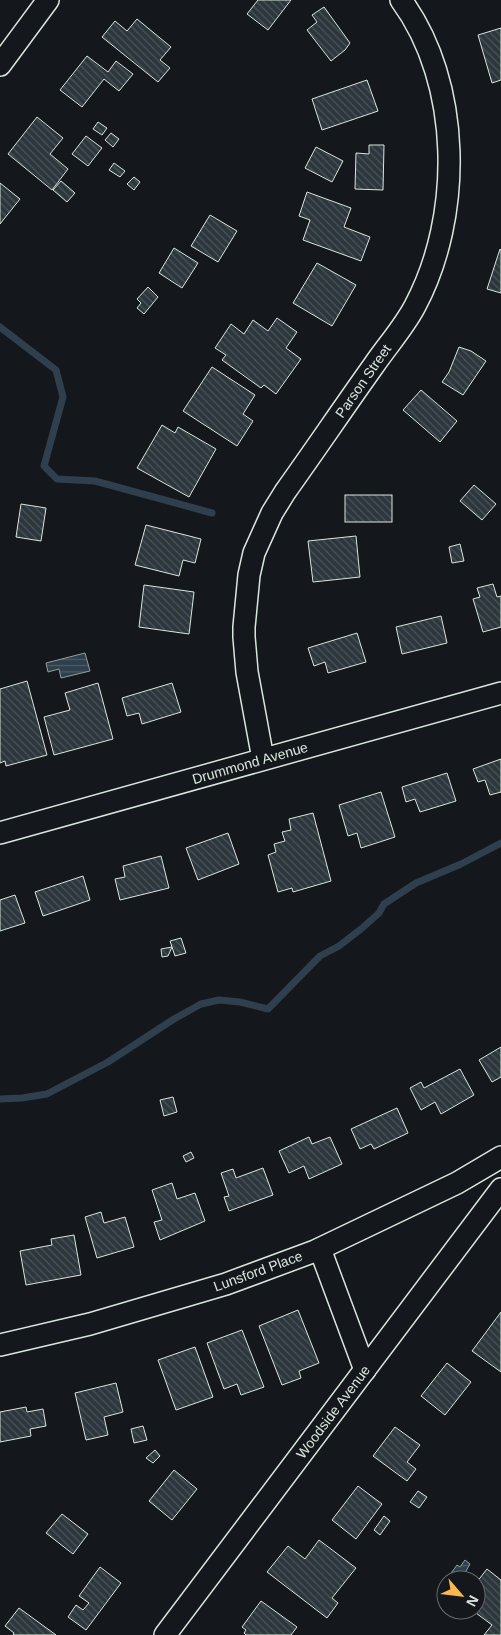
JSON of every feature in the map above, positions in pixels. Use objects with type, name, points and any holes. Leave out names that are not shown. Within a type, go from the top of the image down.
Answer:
[{"type":"street","points":[[0,65],[48,0]]},
{"type":"street","name":"Parson Street","points":[[263,759],[247,672],[244,637],[249,576],[254,553],[272,513],[285,492],[415,307],[432,268],[444,223],[449,176],[449,130],[435,66],[427,46],[401,0]]},
{"type":"street","name":"Drummond Avenue","points":[[0,834],[501,692]]},
{"type":"street","name":"Lunsford Place","points":[[0,1345],[90,1324],[226,1284],[320,1249],[457,1183],[501,1158]]},
{"type":"street","name":"Woodside Avenue","points":[[165,1635],[501,1189]]},
{"type":"street","points":[[320,1249],[365,1370]]},
{"type":"water","points":[[85,653],[90,671],[61,678],[59,669],[48,672],[46,663]]},
{"type":"water","points":[[465,1560],[470,1564],[467,1570],[453,1570],[457,1565],[460,1567]]},
{"type":"building","points":[[258,0],[291,0],[268,30],[247,14]]},
{"type":"building","points":[[324,7],[350,43],[345,50],[331,61],[307,30],[317,22],[312,15]]},
{"type":"building","points":[[137,19],[171,47],[160,60],[170,68],[158,82],[102,37],[115,21],[127,31]]},
{"type":"building","points":[[501,28],[501,80],[492,83],[478,35]]},
{"type":"building","points":[[87,56],[108,72],[116,61],[133,74],[119,91],[104,79],[82,107],[60,90]]},
{"type":"building","points":[[367,80],[378,111],[322,130],[312,99]]},
{"type":"building","points":[[37,117],[63,138],[50,154],[68,169],[52,190],[8,154]]},
{"type":"building","points":[[98,122],[107,128],[102,135],[93,129]]},
{"type":"building","points":[[111,133],[119,139],[113,147],[105,140]]},
{"type":"building","points":[[86,136],[102,148],[88,166],[72,154]]},
{"type":"building","points":[[369,145],[384,145],[383,190],[355,189],[356,153],[369,154]]},
{"type":"building","points":[[316,147],[343,161],[332,182],[305,168]]},
{"type":"building","points":[[114,163],[125,171],[120,177],[109,170]]},
{"type":"building","points":[[134,177],[140,182],[134,190],[127,184]]},
{"type":"building","points":[[61,181],[75,193],[67,202],[53,190]]},
{"type":"building","points":[[0,183],[20,199],[0,224]]},
{"type":"building","points":[[307,192],[351,208],[344,227],[370,237],[361,261],[303,240],[310,220],[299,216]]},
{"type":"building","points":[[210,215],[237,231],[218,262],[191,246]]},
{"type":"building","points":[[174,248],[198,263],[182,288],[159,273]]},
{"type":"building","points":[[501,250],[501,293],[487,289]]},
{"type":"building","points":[[317,263],[356,285],[332,326],[293,303]]},
{"type":"building","points":[[148,287],[158,297],[144,314],[137,308],[141,303],[137,299]]},
{"type":"building","points":[[277,318],[297,332],[286,348],[301,359],[276,394],[264,385],[261,388],[222,360],[226,355],[215,348],[231,324],[244,334],[253,320],[268,331]]},
{"type":"building","points":[[459,347],[471,351],[486,361],[463,395],[442,382],[449,372]]},
{"type":"building","points":[[212,367],[255,395],[243,414],[253,421],[237,446],[183,411]]},
{"type":"building","points":[[421,390],[457,421],[440,442],[403,410]]},
{"type":"building","points":[[162,425],[175,433],[178,427],[216,449],[189,497],[137,468]]},
{"type":"building","points":[[474,485],[496,504],[482,520],[460,501]]},
{"type":"building","points":[[345,495],[392,495],[392,522],[345,522]]},
{"type":"building","points":[[21,504],[46,508],[41,541],[16,537]]},
{"type":"building","points":[[146,525],[201,539],[195,563],[183,560],[179,576],[135,565]]},
{"type":"building","points":[[356,536],[360,577],[313,582],[308,541]]},
{"type":"building","points":[[460,544],[464,561],[452,563],[449,547]]},
{"type":"building","points":[[493,584],[497,597],[501,596],[501,627],[483,632],[473,599],[480,597],[477,588]]},
{"type":"building","points":[[144,585],[194,592],[189,634],[139,627]]},
{"type":"building","points":[[441,616],[447,643],[402,654],[396,627]]},
{"type":"building","points":[[357,633],[366,662],[328,673],[325,662],[314,666],[308,648]]},
{"type":"building","points":[[27,681],[47,755],[6,766],[5,761],[0,763],[0,689]]},
{"type":"building","points":[[98,683],[113,739],[54,755],[44,717],[70,710],[65,693]]},
{"type":"building","points":[[172,683],[181,712],[142,724],[139,713],[127,716],[122,698]]},
{"type":"building","points":[[501,759],[501,792],[490,795],[485,780],[478,782],[473,769]]},
{"type":"building","points":[[447,773],[456,801],[420,812],[415,799],[406,802],[402,787]]},
{"type":"building","points":[[381,792],[395,837],[361,848],[357,833],[348,836],[339,805]]},
{"type":"building","points":[[313,813],[331,881],[293,892],[292,888],[278,892],[268,855],[276,852],[274,844],[285,841],[282,832],[291,830],[289,819]]},
{"type":"building","points":[[228,833],[239,864],[198,880],[186,848]]},
{"type":"building","points":[[161,856],[169,888],[120,900],[115,879],[125,877],[123,866]]},
{"type":"building","points":[[83,876],[90,900],[43,916],[35,892]]},
{"type":"building","points":[[15,895],[25,923],[0,931],[0,900]]},
{"type":"building","points":[[181,938],[186,953],[175,956],[170,941]]},
{"type":"building","points":[[172,947],[168,956],[162,957],[161,949]]},
{"type":"building","points":[[501,1047],[501,1077],[492,1082],[479,1060]]},
{"type":"building","points":[[460,1069],[474,1095],[441,1114],[435,1102],[421,1110],[410,1088],[421,1082],[424,1088]]},
{"type":"building","points":[[173,1097],[177,1112],[164,1116],[160,1100]]},
{"type":"building","points":[[397,1108],[408,1133],[374,1149],[371,1144],[360,1149],[351,1129]]},
{"type":"building","points":[[309,1137],[312,1144],[330,1137],[342,1164],[309,1179],[304,1166],[289,1173],[279,1151]]},
{"type":"building","points":[[191,1152],[194,1158],[186,1162],[183,1156]]},
{"type":"building","points":[[263,1168],[273,1195],[229,1211],[224,1197],[229,1196],[221,1173],[233,1169],[236,1178]]},
{"type":"building","points":[[172,1183],[177,1199],[195,1193],[205,1221],[160,1240],[154,1222],[162,1220],[152,1190]]},
{"type":"building","points":[[101,1212],[104,1223],[125,1217],[134,1247],[97,1258],[85,1217]]},
{"type":"building","points":[[74,1235],[81,1275],[26,1285],[20,1251],[52,1245],[51,1239]]},
{"type":"building","points":[[298,1310],[319,1363],[299,1371],[301,1378],[282,1385],[259,1326]]},
{"type":"building","points":[[501,1312],[501,1372],[472,1351]]},
{"type":"building","points":[[242,1330],[264,1387],[241,1395],[237,1384],[224,1389],[207,1343]]},
{"type":"building","points":[[195,1347],[213,1397],[176,1410],[158,1360]]},
{"type":"building","points":[[447,1363],[471,1382],[445,1415],[421,1396]]},
{"type":"building","points":[[116,1383],[123,1412],[104,1417],[108,1435],[86,1440],[75,1393]]},
{"type":"building","points":[[26,1407],[27,1412],[43,1409],[46,1426],[30,1429],[31,1436],[0,1442],[0,1412]]},
{"type":"building","points":[[143,1426],[147,1440],[134,1443],[131,1429]]},
{"type":"building","points":[[395,1427],[420,1445],[407,1462],[416,1469],[407,1481],[373,1456]]},
{"type":"building","points":[[155,1450],[160,1456],[153,1463],[146,1458]]},
{"type":"building","points":[[174,1470],[197,1489],[172,1520],[149,1501]]},
{"type":"building","points":[[358,1486],[382,1504],[356,1539],[332,1520]]},
{"type":"building","points":[[418,1491],[427,1497],[419,1508],[410,1502]]},
{"type":"building","points":[[62,1514],[88,1534],[73,1554],[46,1533]]},
{"type":"building","points":[[384,1516],[390,1521],[380,1535],[374,1530]]},
{"type":"building","points":[[319,1540],[356,1568],[332,1598],[338,1603],[327,1618],[267,1572],[288,1546],[305,1559]]},
{"type":"building","points":[[100,1567],[121,1583],[86,1630],[68,1617],[76,1605],[83,1610],[89,1603],[79,1596]]},
{"type":"building","points":[[487,1569],[501,1580],[501,1635],[484,1635],[492,1625],[485,1620]]},
{"type":"building","points":[[261,1601],[297,1627],[291,1635],[246,1635],[244,1633],[246,1630],[242,1627]]},
{"type":"building","points":[[19,1608],[56,1635],[13,1635],[14,1633],[5,1626]]},
{"type":"waterway","points":[[0,327],[56,370],[63,397],[44,466],[57,479],[95,481],[212,513]]},
{"type":"waterway","points":[[0,1099],[47,1094],[108,1062],[174,1019],[201,1004],[219,1000],[240,1002],[268,1009],[320,956],[339,946],[361,929],[379,913],[384,904],[416,883],[461,864],[501,843]]}]
